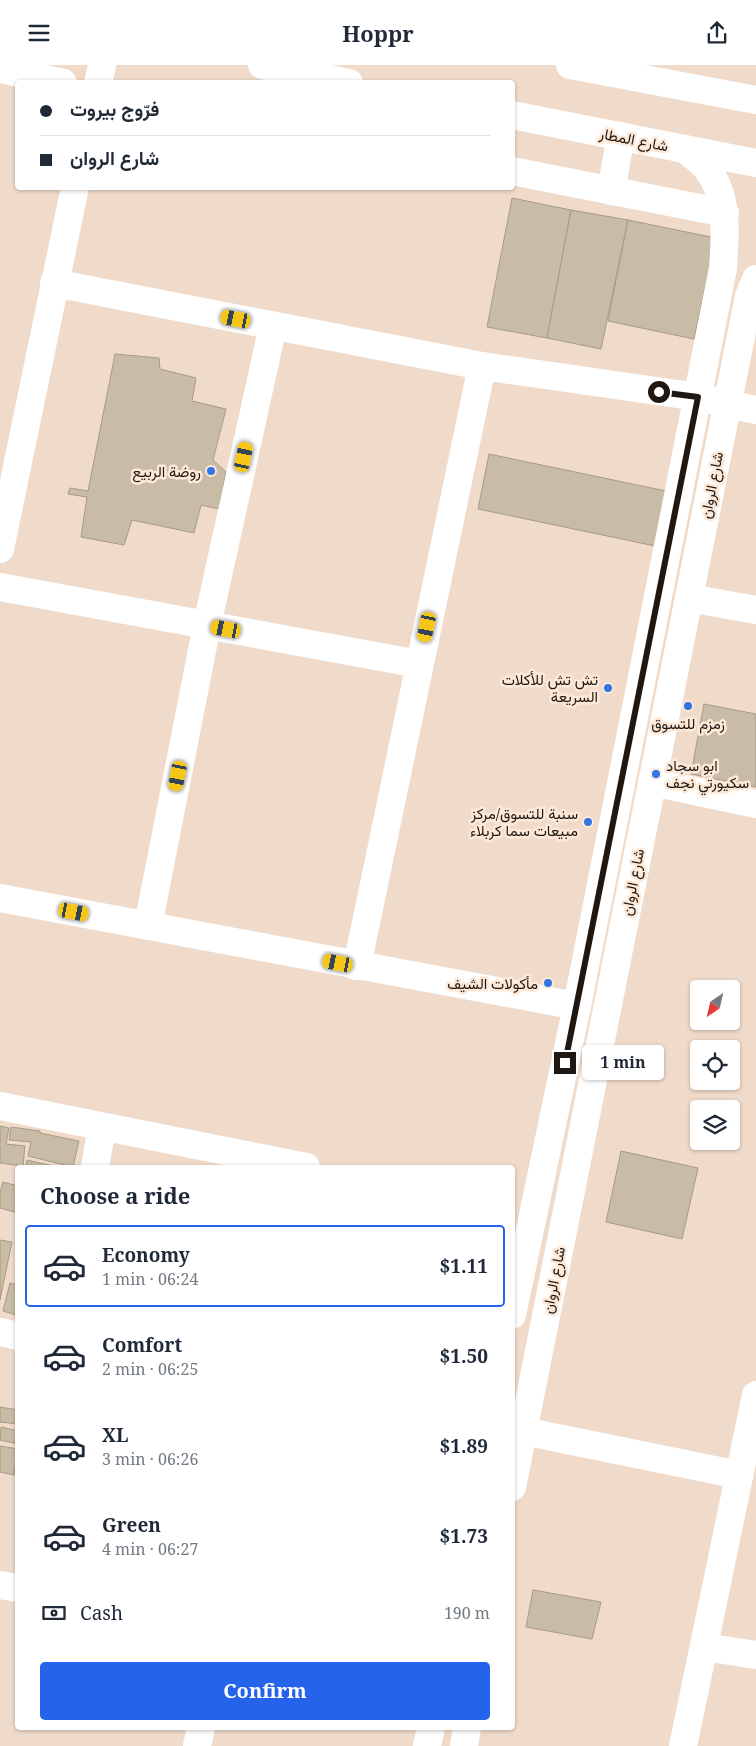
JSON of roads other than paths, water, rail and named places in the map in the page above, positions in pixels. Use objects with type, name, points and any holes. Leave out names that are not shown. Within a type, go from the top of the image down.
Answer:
[{"type":"street","points":[[99,80],[102,65]]},
{"type":"street","points":[[262,65],[335,80]]},
{"type":"street","points":[[570,65],[756,100]]},
{"type":"street","points":[[0,69],[50,80]]},
{"type":"street","name":"شارع المطار","points":[[515,116],[756,163]]},
{"type":"street","points":[[611,191],[621,137]]},
{"type":"street","name":"شارع الروان","points":[[515,1287],[523,1211],[577,1006],[723,268],[725,213],[717,185],[708,169],[685,149]]},
{"type":"street","points":[[515,172],[725,213]]},
{"type":"street","points":[[0,549],[74,190]]},
{"type":"street","name":"شارع الروان","points":[[515,1472],[727,404],[749,296],[756,279]]},
{"type":"street","points":[[54,283],[482,366],[698,397],[756,410]]},
{"type":"street","points":[[148,926],[207,625],[273,326]]},
{"type":"street","points":[[357,966],[482,366]]},
{"type":"street","points":[[0,587],[419,664]]},
{"type":"street","points":[[689,598],[756,610]]},
{"type":"street","points":[[652,782],[756,804]]},
{"type":"street","points":[[0,898],[577,1006]]},
{"type":"street","points":[[0,1106],[296,1165]]},
{"type":"street","points":[[95,1165],[102,1127]]},
{"type":"street","points":[[0,1333],[15,1336]]},
{"type":"street","points":[[683,1746],[756,1395]]},
{"type":"street","points":[[523,1431],[739,1475]]},
{"type":"street","points":[[0,1585],[15,1587]]},
{"type":"street","points":[[704,1647],[756,1655]]},
{"type":"street","points":[[197,1746],[200,1730]]},
{"type":"street","points":[[427,1746],[430,1730]]},
{"type":"street","points":[[464,1746],[467,1730]]},
{"type":"place","name":"روضة الربيع","points":[[211,471]]},
{"type":"place","name":"تش تش للأكلات السريعة","points":[[608,688]]},
{"type":"place","name":"زمزم للتسوق","points":[[688,706]]},
{"type":"place","name":"ابو سجاد سكيورتي نجف","points":[[656,774]]},
{"type":"place","name":"سنبة للتسوق/مركز مبيعات سما كربلاء","points":[[588,822]]},
{"type":"place","name":"مأكولات الشيف","points":[[548,983]]}]
